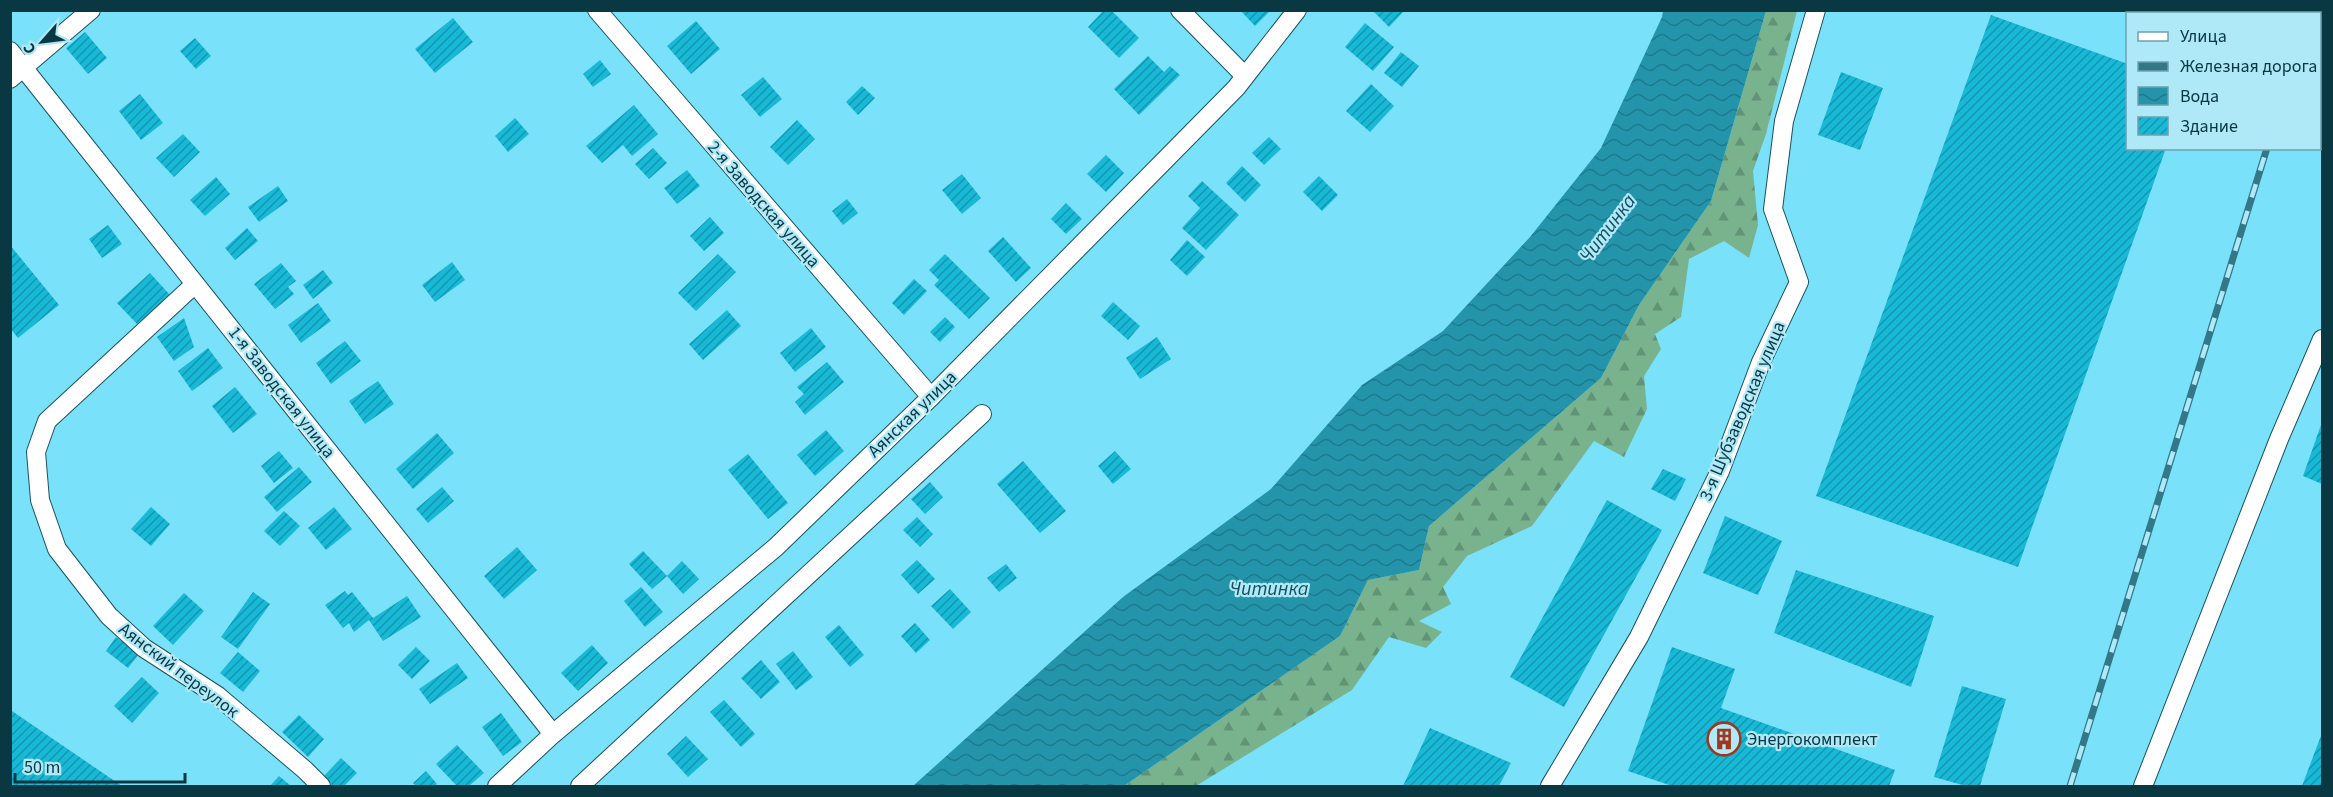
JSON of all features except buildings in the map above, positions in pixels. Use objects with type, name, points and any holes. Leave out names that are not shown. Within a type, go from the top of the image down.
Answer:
[{"type":"street","points":[[17,73],[91,10]]},
{"type":"street","name":"2-я Заводская улица","points":[[597,10],[931,397]]},
{"type":"street","points":[[1180,10],[1245,76]]},
{"type":"street","name":"Аянская улица","points":[[497,786],[553,734],[776,547],[931,397],[1236,88],[1297,10]]},
{"type":"street","name":"3-я Шубзаводская улица","points":[[1550,786],[1639,637],[1720,471],[1761,362],[1798,282],[1773,209],[1784,121],[1816,10]]},
{"type":"street","name":"1-я Заводская улица","points":[[10,51],[17,73],[195,284],[553,734]]},
{"type":"street","name":"Аянский переулок","points":[[195,284],[47,421],[36,452],[40,500],[57,549],[110,616],[144,648],[218,696],[321,786]]},
{"type":"street","points":[[2143,786],[2279,439],[2322,339]]},
{"type":"street","points":[[583,786],[982,414]]},
{"type":"green space","points":[[1766,11],[1797,11],[1766,134],[1753,171],[1758,225],[1749,258],[1724,241],[1689,259],[1681,317],[1655,334],[1661,349],[1644,376],[1647,409],[1624,457],[1594,441],[1532,526],[1467,556],[1443,587],[1451,604],[1419,621],[1442,632],[1426,648],[1389,637],[1352,690],[1196,786],[1124,786],[1340,636],[1368,580],[1419,570],[1429,526],[1601,378],[1639,305],[1711,201]]},
{"type":"water","name":"Читинка","points":[[1663,11],[1766,11],[1711,201],[1639,305],[1601,378],[1429,526],[1419,570],[1368,580],[1340,636],[1124,786],[913,786],[1123,597],[1271,489],[1362,385],[1443,331],[1530,237],[1601,148]]},
{"type":"railway","points":[[2070,786],[2266,150]]},
{"type":"place","name":"Энергокомплект","points":[[1724,739]]}]
